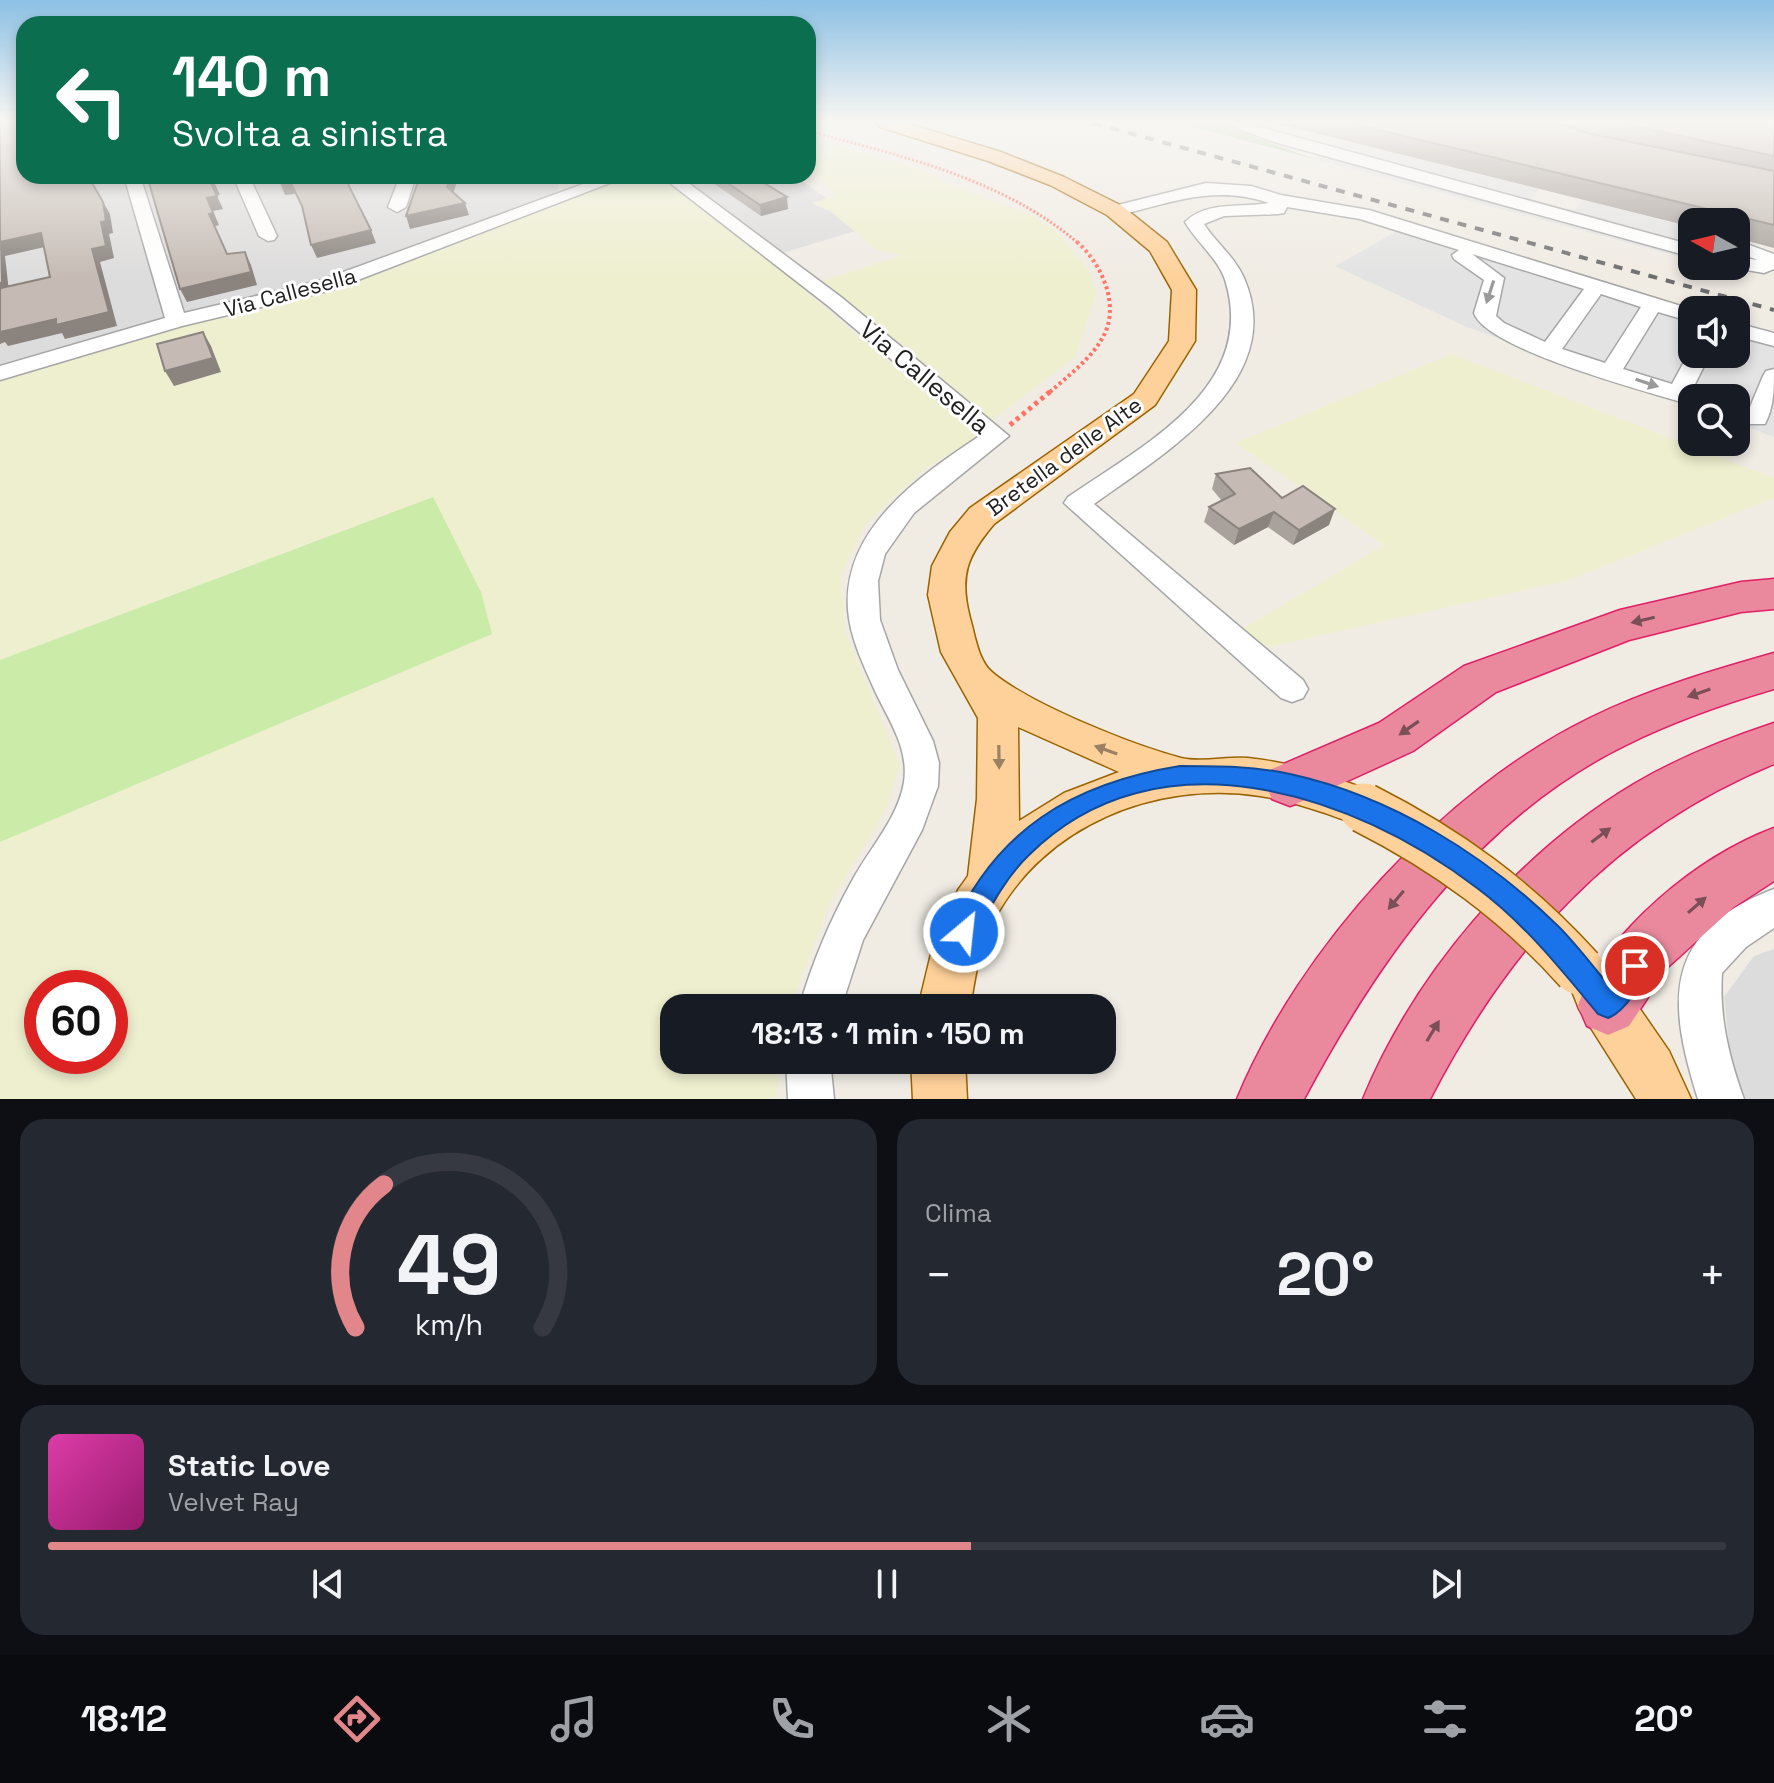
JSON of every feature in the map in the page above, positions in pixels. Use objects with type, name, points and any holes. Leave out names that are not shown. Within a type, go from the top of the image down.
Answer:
[{"type":"highway","points":[[1290,784],[1396,737],[1480,679],[1620,626],[1741,597],[1774,594]]},
{"type":"highway","points":[[1269,1099],[1294,1051],[1367,937],[1419,873],[1459,834],[1521,783],[1601,733],[1696,694],[1774,671]]},
{"type":"highway","points":[[1395,1099],[1457,992],[1533,895],[1563,866],[1629,815],[1710,769],[1774,743]]},
{"type":"highway","points":[[1593,987],[1648,947],[1715,889],[1774,852]]},
{"type":"main road","name":"Bretella delle Alte","points":[[991,882],[999,799],[998,717],[960,652],[946,595],[949,566],[962,540],[982,516],[1142,402],[1176,359],[1185,337],[1187,317],[1181,276],[1148,235],[1116,211],[1048,174]]},
{"type":"main road","name":"Bretella delle Alte","points":[[979,683],[1019,711],[1063,732],[1101,749],[1180,776]]},
{"type":"main road","points":[[946,994],[964,932],[991,882],[1021,847],[1056,819],[1094,798],[1122,788],[1180,776],[1234,775],[1290,784],[1356,804],[1421,836],[1487,880],[1550,936],[1593,987],[1650,1070],[1664,1099]]},
{"type":"main road","points":[[939,1074],[940,1099]]},
{"type":"street","points":[[1409,174],[1678,247]]},
{"type":"street","points":[[1465,174],[1519,188]]},
{"type":"street","points":[[134,184],[176,321]]},
{"type":"street","points":[[245,184],[268,236]]},
{"type":"street","points":[[397,207],[405,184]]},
{"type":"street","name":"Via Callesella","points":[[0,373],[176,321],[325,286],[599,184]]},
{"type":"street","name":"Via Callesella","points":[[680,184],[834,301],[997,436],[937,477],[903,506],[879,540],[862,586],[863,611],[875,654],[916,735],[922,776],[906,827],[886,858],[828,974],[823,994]]},
{"type":"street","points":[[1116,211],[1206,188],[1251,191],[1278,205],[1340,224],[1379,226],[1447,248],[1481,266],[1494,278],[1495,287],[1484,307],[1486,319],[1498,331],[1678,393]]},
{"type":"street","points":[[1292,689],[1077,503],[1150,452],[1202,409],[1221,389],[1233,366],[1244,324],[1241,297],[1230,269],[1194,222],[1207,214],[1226,209],[1278,205],[1363,214],[1678,312]]},
{"type":"street","points":[[1579,220],[1585,214],[1598,211],[1678,231]]},
{"type":"street","points":[[1750,250],[1774,262],[1764,267],[1750,265]]},
{"type":"street","points":[[1549,351],[1595,288]]},
{"type":"street","points":[[1611,371],[1652,305]]},
{"type":"street","points":[[1750,333],[1774,340]]},
{"type":"street","points":[[1756,419],[1774,376]]},
{"type":"street","points":[[1721,1099],[1709,1065],[1703,1031],[1702,968],[1733,930],[1774,908]]},
{"type":"street","points":[[809,1074],[811,1099]]},
{"type":"path","points":[[952,174],[1012,198],[1054,220],[1098,261],[1112,300],[1106,335],[1069,375],[997,436]]},
{"type":"shaded area","points":[[0,174],[16,174],[16,184],[558,184],[558,198],[361,267],[0,373]]},
{"type":"shaded area","points":[[1371,174],[1479,174],[1539,189],[1530,199],[1575,211],[1583,200],[1678,224],[1678,256]]},
{"type":"shaded area","points":[[806,184],[826,198],[813,204],[830,211],[855,231],[776,255],[683,186]]},
{"type":"shaded area","points":[[1403,228],[1678,308],[1678,368],[1750,368],[1750,329],[1774,336],[1774,437],[1750,428],[1750,384],[1678,384],[1678,403],[1467,327],[1335,266]]},
{"type":"shaded area","points":[[1774,949],[1774,1099],[1746,1099],[1730,1057],[1724,997],[1754,956]]},
{"type":"green space","points":[[818,174],[934,174],[941,177],[938,180],[1034,216],[1054,229],[1089,271],[1096,294],[1075,357],[993,420],[910,356],[822,281],[903,255],[877,250],[830,211],[812,203],[836,196]]},
{"type":"green space","points":[[589,184],[680,184],[811,284],[801,288],[939,404],[983,434],[926,468],[865,524],[841,575],[845,631],[900,765],[886,809],[829,905],[795,994],[660,994],[660,1074],[779,1074],[776,1099],[0,1099],[0,842],[492,634],[433,497],[0,660],[0,373],[361,267]]},
{"type":"green space","points":[[1452,354],[1678,441],[1678,456],[1717,456],[1774,478],[1774,498],[1570,580],[1246,652],[1227,638],[1384,545],[1235,443]]},
{"type":"green space","points":[[433,497],[481,592],[492,634],[0,842],[0,660]]},
{"type":"building","points":[[0,174],[16,174],[16,184],[93,184],[103,202],[106,221],[101,222],[106,246],[92,249],[109,312],[56,325],[56,319],[0,332],[0,282],[1,288],[50,277],[41,233],[0,242]]},
{"type":"building","points":[[1563,174],[1774,174],[1774,225],[1750,219],[1750,208],[1703,208]]},
{"type":"building","points":[[149,184],[211,184],[217,196],[207,198],[213,213],[209,214],[227,254],[245,252],[251,272],[180,289]]},
{"type":"building","points":[[291,184],[348,184],[371,230],[311,245],[302,206]]},
{"type":"building","points":[[417,184],[448,184],[447,187],[465,203],[406,216]]},
{"type":"building","points":[[729,184],[766,184],[787,197],[760,205]]},
{"type":"building","points":[[203,332],[213,358],[165,371],[157,344]]},
{"type":"building","points":[[1250,468],[1282,498],[1303,486],[1335,509],[1299,530],[1274,512],[1239,529],[1209,507],[1235,494],[1216,474]]},
{"type":"railway","points":[[1280,174],[1774,310]]},
{"type":"route","points":[[964,932],[991,882],[1021,847],[1056,819],[1094,798],[1136,783],[1180,776],[1234,775],[1290,784],[1356,804],[1421,836],[1487,880],[1550,936],[1608,1005],[1635,966]]}]
